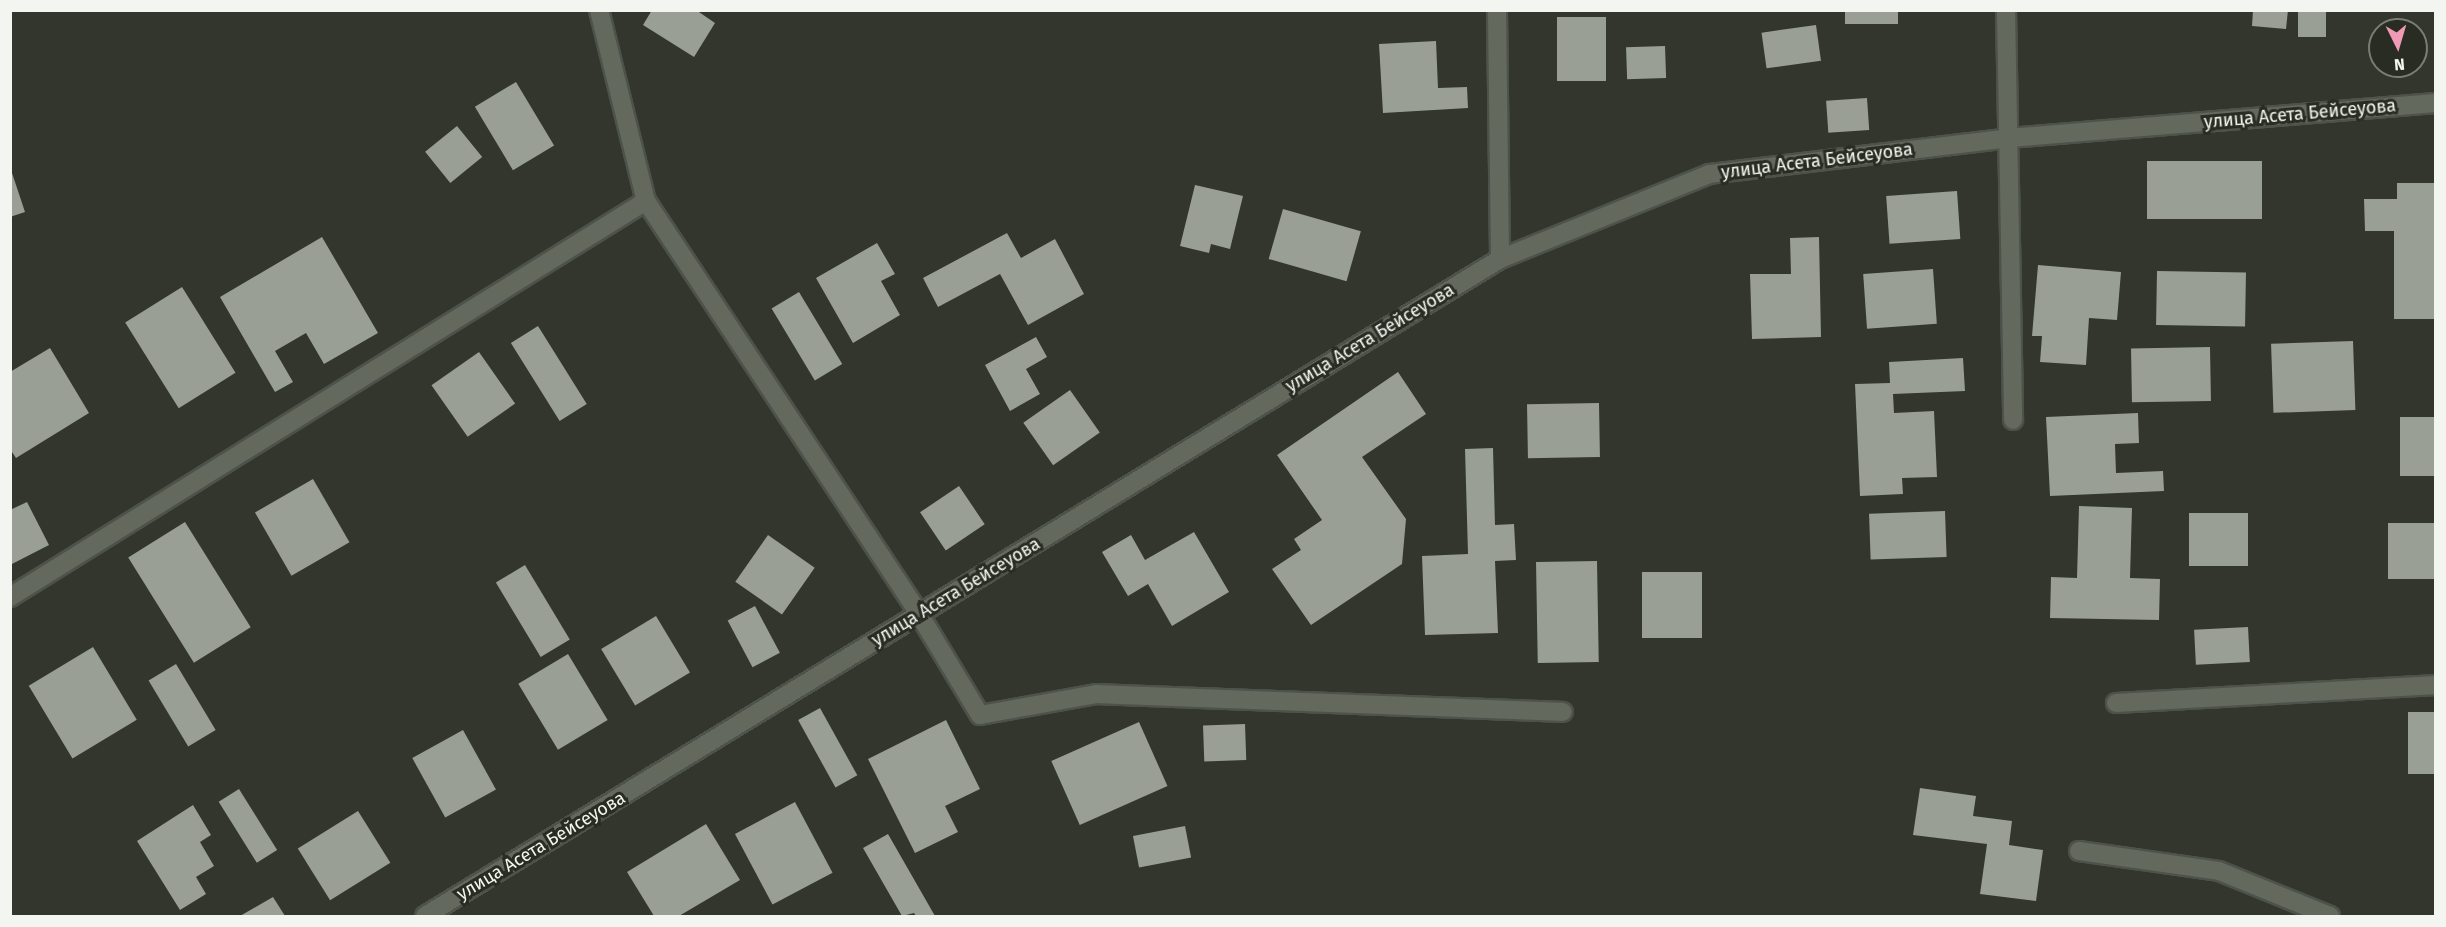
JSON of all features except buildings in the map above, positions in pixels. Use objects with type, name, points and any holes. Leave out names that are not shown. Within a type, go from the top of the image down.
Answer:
[{"type":"street","points":[[599,10],[646,201],[919,615],[980,715],[1097,694],[1563,712]]},
{"type":"street","points":[[1497,10],[1500,259]]},
{"type":"street","points":[[2006,10],[2013,420]]},
{"type":"street","name":"улица Асета Бейсеуова","points":[[425,916],[1500,259],[1709,174],[2009,138],[2436,103]]},
{"type":"street","points":[[10,597],[646,201]]},
{"type":"street","points":[[2116,703],[2436,685]]},
{"type":"street","points":[[2079,850],[2218,871],[2330,916]]}]
